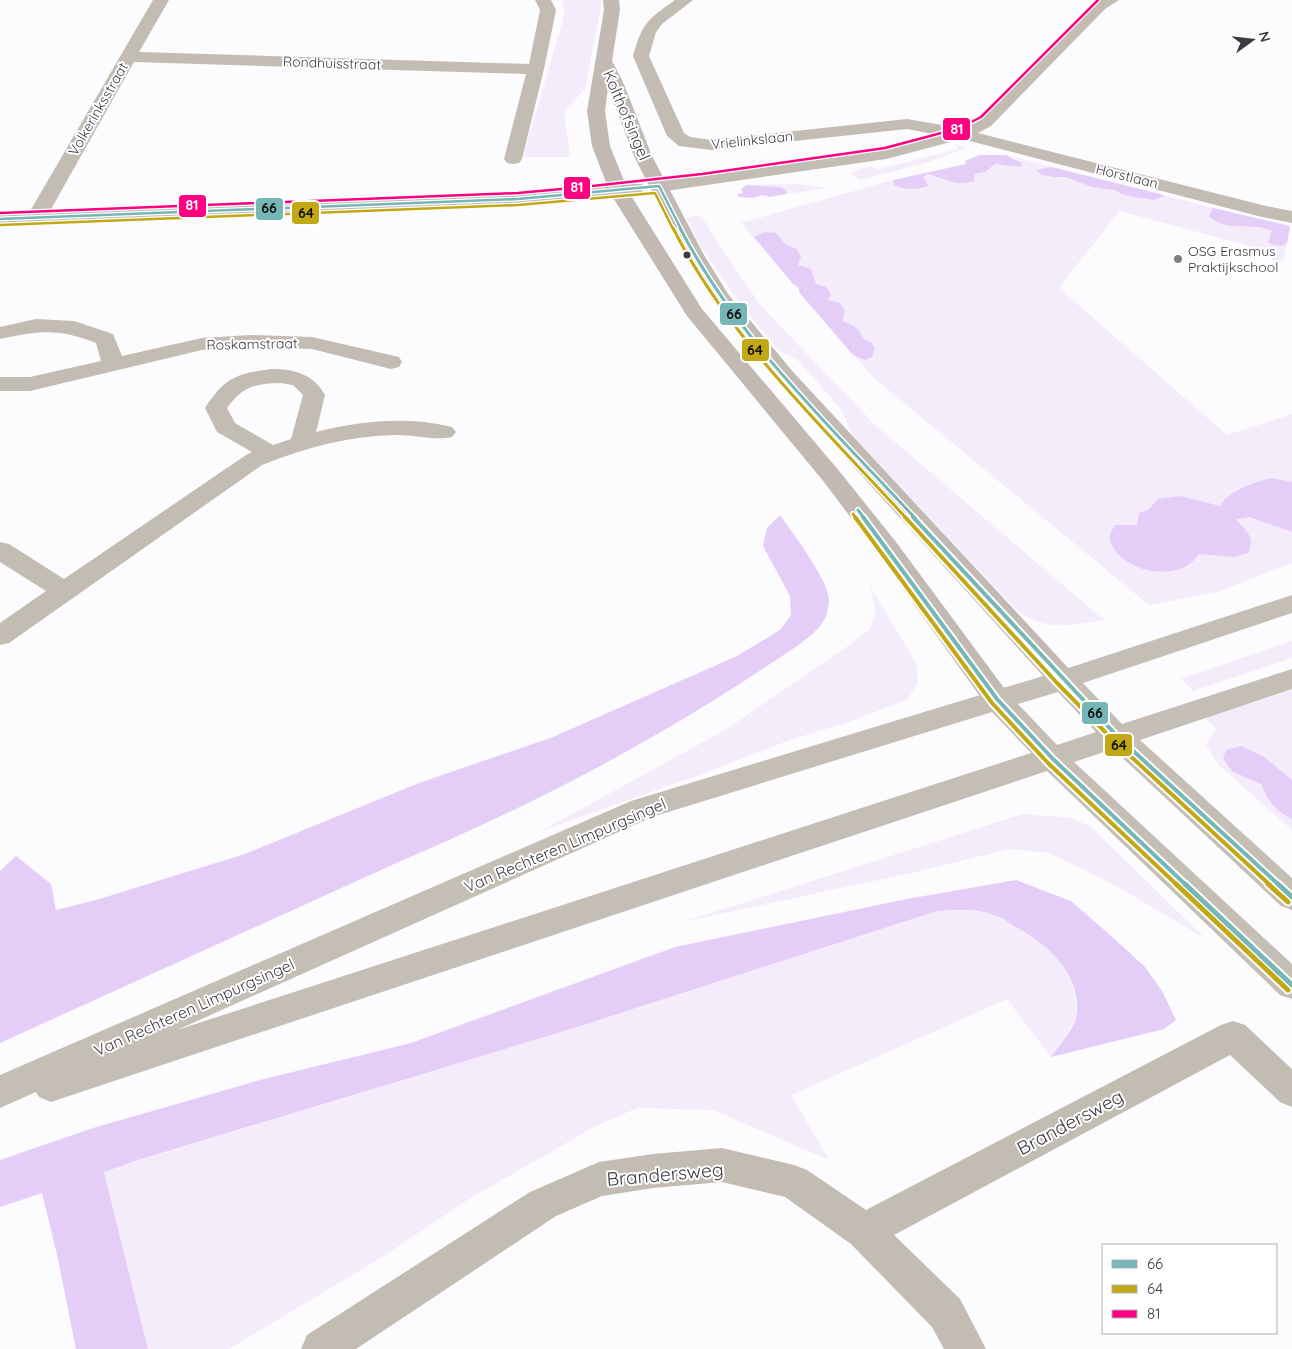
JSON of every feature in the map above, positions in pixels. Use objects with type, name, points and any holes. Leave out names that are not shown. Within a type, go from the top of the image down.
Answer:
[{"type":"main road","name":"Kolthofsingel","points":[[614,3],[596,111],[601,146],[618,190],[694,312],[728,355],[832,477],[888,548],[997,699]]},
{"type":"main road","name":"Kolthofsingel","points":[[604,61],[615,82],[643,156],[694,255],[720,297],[786,378],[1063,680]]},
{"type":"main road","points":[[0,220],[509,200],[659,186]]},
{"type":"main road","name":"Van Rechteren Limpurgsingel","points":[[0,1092],[642,809],[1063,680],[1292,604]]},
{"type":"main road","name":"Van Rechteren Limpurgsingel","points":[[0,1103],[1292,679]]},
{"type":"main road","points":[[1063,680],[1117,736],[1292,897]]},
{"type":"main road","points":[[997,699],[1052,758],[1292,985]]},
{"type":"street","name":"Volkerinksstraat","points":[[36,218],[161,0]]},
{"type":"street","points":[[512,159],[536,69],[548,10],[542,0]]},
{"type":"street","name":"Vrielinkslaan","points":[[685,0],[656,21],[648,31],[641,56],[650,81],[676,136],[685,142],[712,145],[907,124],[962,134]]},
{"type":"street","points":[[659,186],[886,154],[962,134],[984,122],[1100,6],[1111,0]]},
{"type":"street","name":"Rondhuisstraat","points":[[128,57],[536,69]]},
{"type":"street","name":"Horstlaan","points":[[962,134],[1265,212],[1292,217]]},
{"type":"street","points":[[4,330],[36,325],[74,327],[105,339],[112,363]]},
{"type":"street","name":"Roskamstraat","points":[[0,384],[30,384],[112,363],[202,344],[251,341],[312,343],[391,362]]},
{"type":"street","name":"Roskamstraat","points":[[270,453],[224,426],[216,408],[228,392],[248,380],[276,376],[299,379],[310,388],[314,395],[301,443]]},
{"type":"street","points":[[0,636],[254,460],[323,436],[374,429],[425,428],[444,432]]},
{"type":"street","points":[[0,550],[64,591]]},
{"type":"street","name":"Brandersweg","points":[[321,1349],[542,1204],[599,1180],[653,1171],[722,1165],[794,1182],[864,1231],[1232,1036],[1292,1091]]},
{"type":"street","points":[[864,1231],[946,1313],[966,1349]]},
{"type":"shaded area","points":[[563,0],[602,0],[585,89],[564,111],[570,157],[523,157],[561,27],[564,12]]},
{"type":"shaded area","points":[[956,145],[966,148],[929,162],[860,180],[851,173],[869,166],[878,169],[958,149]]},
{"type":"shaded area","points":[[979,155],[1006,155],[1022,163],[1021,167],[995,164],[985,172],[975,174],[974,181],[967,183],[951,182],[928,174],[923,177],[928,186],[911,189],[894,185],[893,180],[966,164],[965,161]]},
{"type":"shaded area","points":[[1006,155],[1290,226],[1284,257],[1282,260],[1273,260],[1261,249],[1119,211],[1059,288],[1227,435],[1292,414],[1292,563],[1218,592],[1149,605],[875,379],[741,223],[893,180],[894,185],[928,174],[948,182],[985,172],[995,164],[1002,165],[1018,159]]},
{"type":"shaded area","points":[[1051,167],[1165,196],[1154,200],[1124,195],[1115,190],[1092,187],[1066,177],[1040,174],[1036,170]]},
{"type":"shaded area","points":[[793,184],[828,188],[786,194],[786,190],[780,187],[752,185]]},
{"type":"shaded area","points":[[747,185],[780,187],[786,190],[786,194],[770,197],[762,195],[753,198],[739,197],[737,194],[743,193],[741,189]]},
{"type":"shaded area","points":[[1213,208],[1290,226],[1287,243],[1281,246],[1268,243],[1272,231],[1265,228],[1224,225],[1209,216]]},
{"type":"shaded area","points":[[698,215],[706,223],[716,241],[761,306],[875,425],[1104,620],[1072,625],[1051,624],[1031,619],[1016,609],[853,436],[841,409],[796,358],[778,351],[737,299],[703,250],[686,218]]},
{"type":"shaded area","points":[[765,232],[776,233],[786,245],[797,249],[801,257],[798,265],[811,269],[816,284],[826,287],[831,294],[828,300],[840,303],[845,311],[842,321],[856,327],[863,339],[871,342],[875,349],[872,357],[865,360],[853,355],[799,292],[799,287],[793,284],[754,237]]},
{"type":"shaded area","points":[[1272,478],[1292,482],[1292,532],[1249,517],[1236,519],[1249,535],[1251,542],[1248,553],[1235,557],[1199,554],[1191,563],[1181,569],[1157,572],[1133,565],[1115,550],[1111,543],[1110,534],[1115,525],[1137,525],[1139,513],[1149,509],[1158,499],[1180,496],[1220,506],[1224,500],[1236,491],[1250,484]]},
{"type":"shaded area","points":[[780,515],[817,569],[829,600],[825,618],[821,624],[808,638],[791,650],[680,721],[590,772],[450,840],[0,1043],[0,871],[16,856],[51,884],[56,910],[96,900],[245,854],[419,783],[553,737],[737,656],[780,630],[791,615],[790,596],[763,546],[767,528]]},
{"type":"shaded area","points":[[870,586],[917,665],[918,682],[908,699],[852,721],[790,740],[702,774],[543,830],[725,730],[844,649],[870,629],[876,611]]},
{"type":"shaded area","points":[[1292,641],[1292,658],[1193,691],[1181,679]]},
{"type":"shaded area","points":[[1292,690],[1292,830],[1219,765],[1206,745],[1216,728],[1204,718]]},
{"type":"shaded area","points":[[1241,746],[1264,757],[1292,780],[1292,819],[1273,805],[1262,785],[1232,771],[1223,758],[1226,750]]},
{"type":"shaded area","points":[[1023,814],[1071,818],[1091,827],[1205,938],[1109,882],[1049,853],[1010,849],[915,872],[683,922]]},
{"type":"shaded area","points":[[1016,880],[1071,901],[1109,934],[1145,967],[1162,991],[1176,1020],[1164,1029],[1051,1057],[1069,1032],[1076,1018],[1077,1002],[1074,988],[1069,975],[1060,963],[1039,942],[997,916],[973,910],[937,911],[574,1028],[135,1161],[104,1172],[148,1349],[76,1349],[58,1259],[42,1193],[0,1207],[0,1160],[93,1128],[260,1080],[411,1043],[675,947],[907,899]]},
{"type":"shaded area","points":[[967,910],[993,914],[1034,937],[1058,958],[1072,980],[1076,1004],[1076,1020],[1051,1057],[1007,999],[791,1095],[829,1160],[713,1110],[637,1108],[596,1126],[472,1197],[381,1258],[229,1349],[148,1349],[104,1171],[574,1028],[937,911]]},
{"type":"transit line","name":"81","points":[[0,213],[518,193],[702,174],[885,148],[960,128],[981,117],[1098,0]]},
{"type":"transit line","name":"66","points":[[0,219],[518,199],[659,186],[694,255],[720,297],[786,378],[1063,680],[1117,736],[1292,897]]},
{"type":"transit line","name":"64","points":[[0,225],[518,205],[655,193],[688,258],[715,300],[781,382],[1058,684],[1113,740],[1288,902]]},
{"type":"transit line","name":"66","points":[[858,510],[997,699],[1052,758],[1292,985]]},
{"type":"transit line","name":"64","points":[[853,514],[992,703],[1048,763],[1288,990]]},
{"type":"place","name":"OSG Erasmus Praktijkschool","points":[[1178,259]]}]
